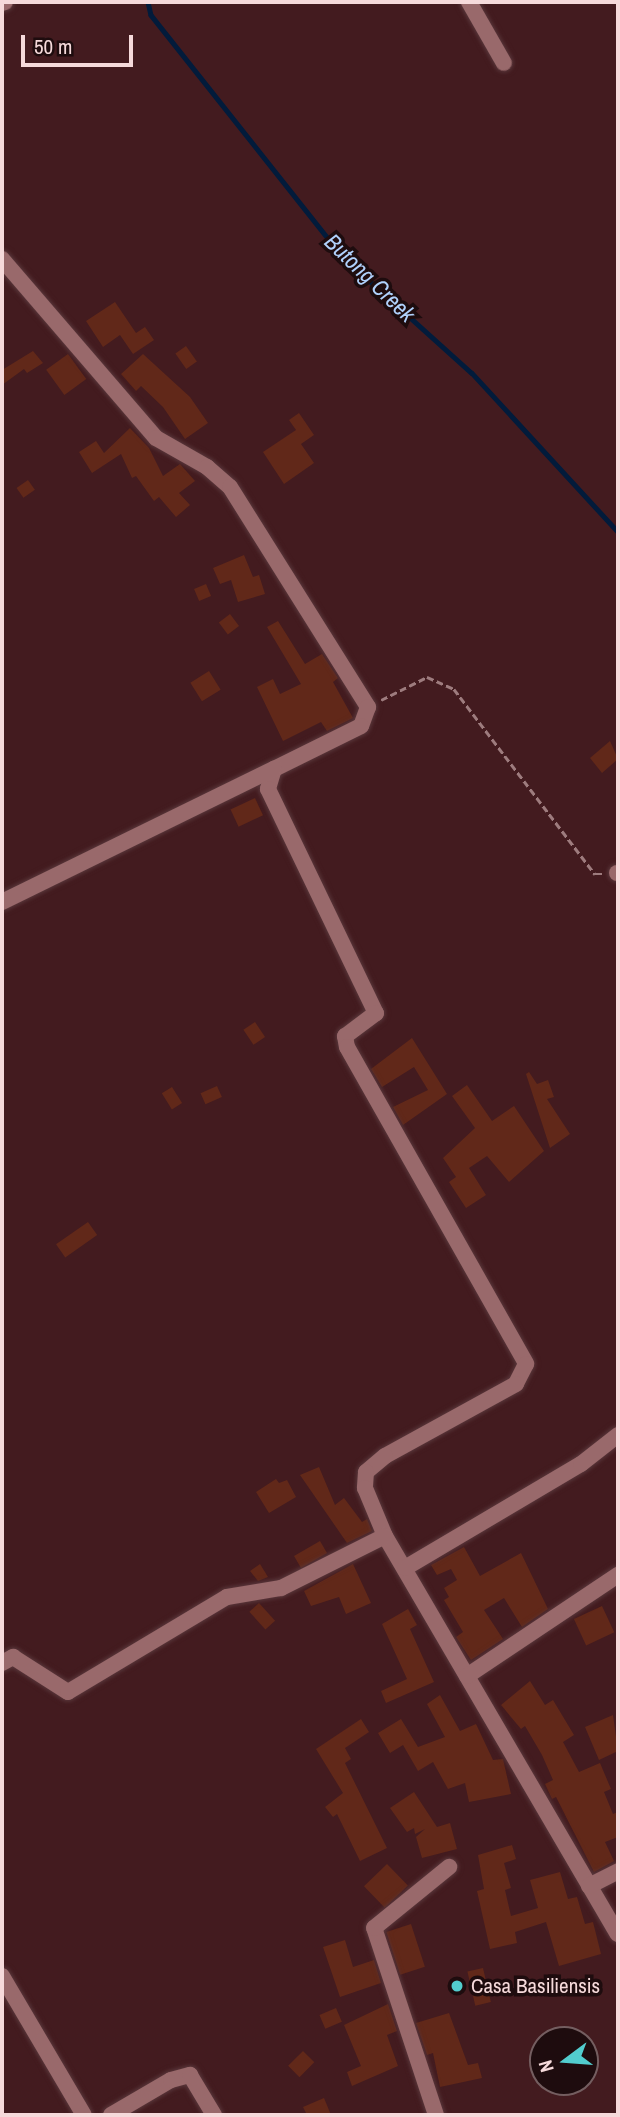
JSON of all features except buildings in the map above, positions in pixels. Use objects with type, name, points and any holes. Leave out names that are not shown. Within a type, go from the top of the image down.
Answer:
[{"type":"street","points":[[469,2],[504,63]]},
{"type":"street","points":[[2,259],[156,438],[207,467],[230,487],[369,707],[360,726],[2,902]]},
{"type":"street","points":[[274,769],[268,789],[376,1013],[345,1036],[347,1047],[526,1364],[516,1384],[385,1456],[366,1472],[365,1488],[385,1536],[618,1934]]},
{"type":"street","points":[[405,1568],[580,1464],[618,1435]]},
{"type":"street","points":[[2,1663],[13,1657],[68,1692],[227,1597],[281,1588],[385,1536]]},
{"type":"street","points":[[467,1676],[618,1574]]},
{"type":"street","points":[[436,2115],[374,1928],[449,1867]]},
{"type":"street","points":[[589,1886],[618,1871]]},
{"type":"street","points":[[2,1976],[84,2115]]},
{"type":"street","points":[[111,2115],[171,2080],[190,2075],[214,2115]]},
{"type":"path","points":[[369,707],[427,677],[454,689],[596,874],[618,873]]},
{"type":"waterway","name":"Butong Creek","points":[[148,2],[151,15],[343,257],[472,373],[618,532]]},
{"type":"place","name":"Casa Basiliensis","points":[[457,1986]]}]
